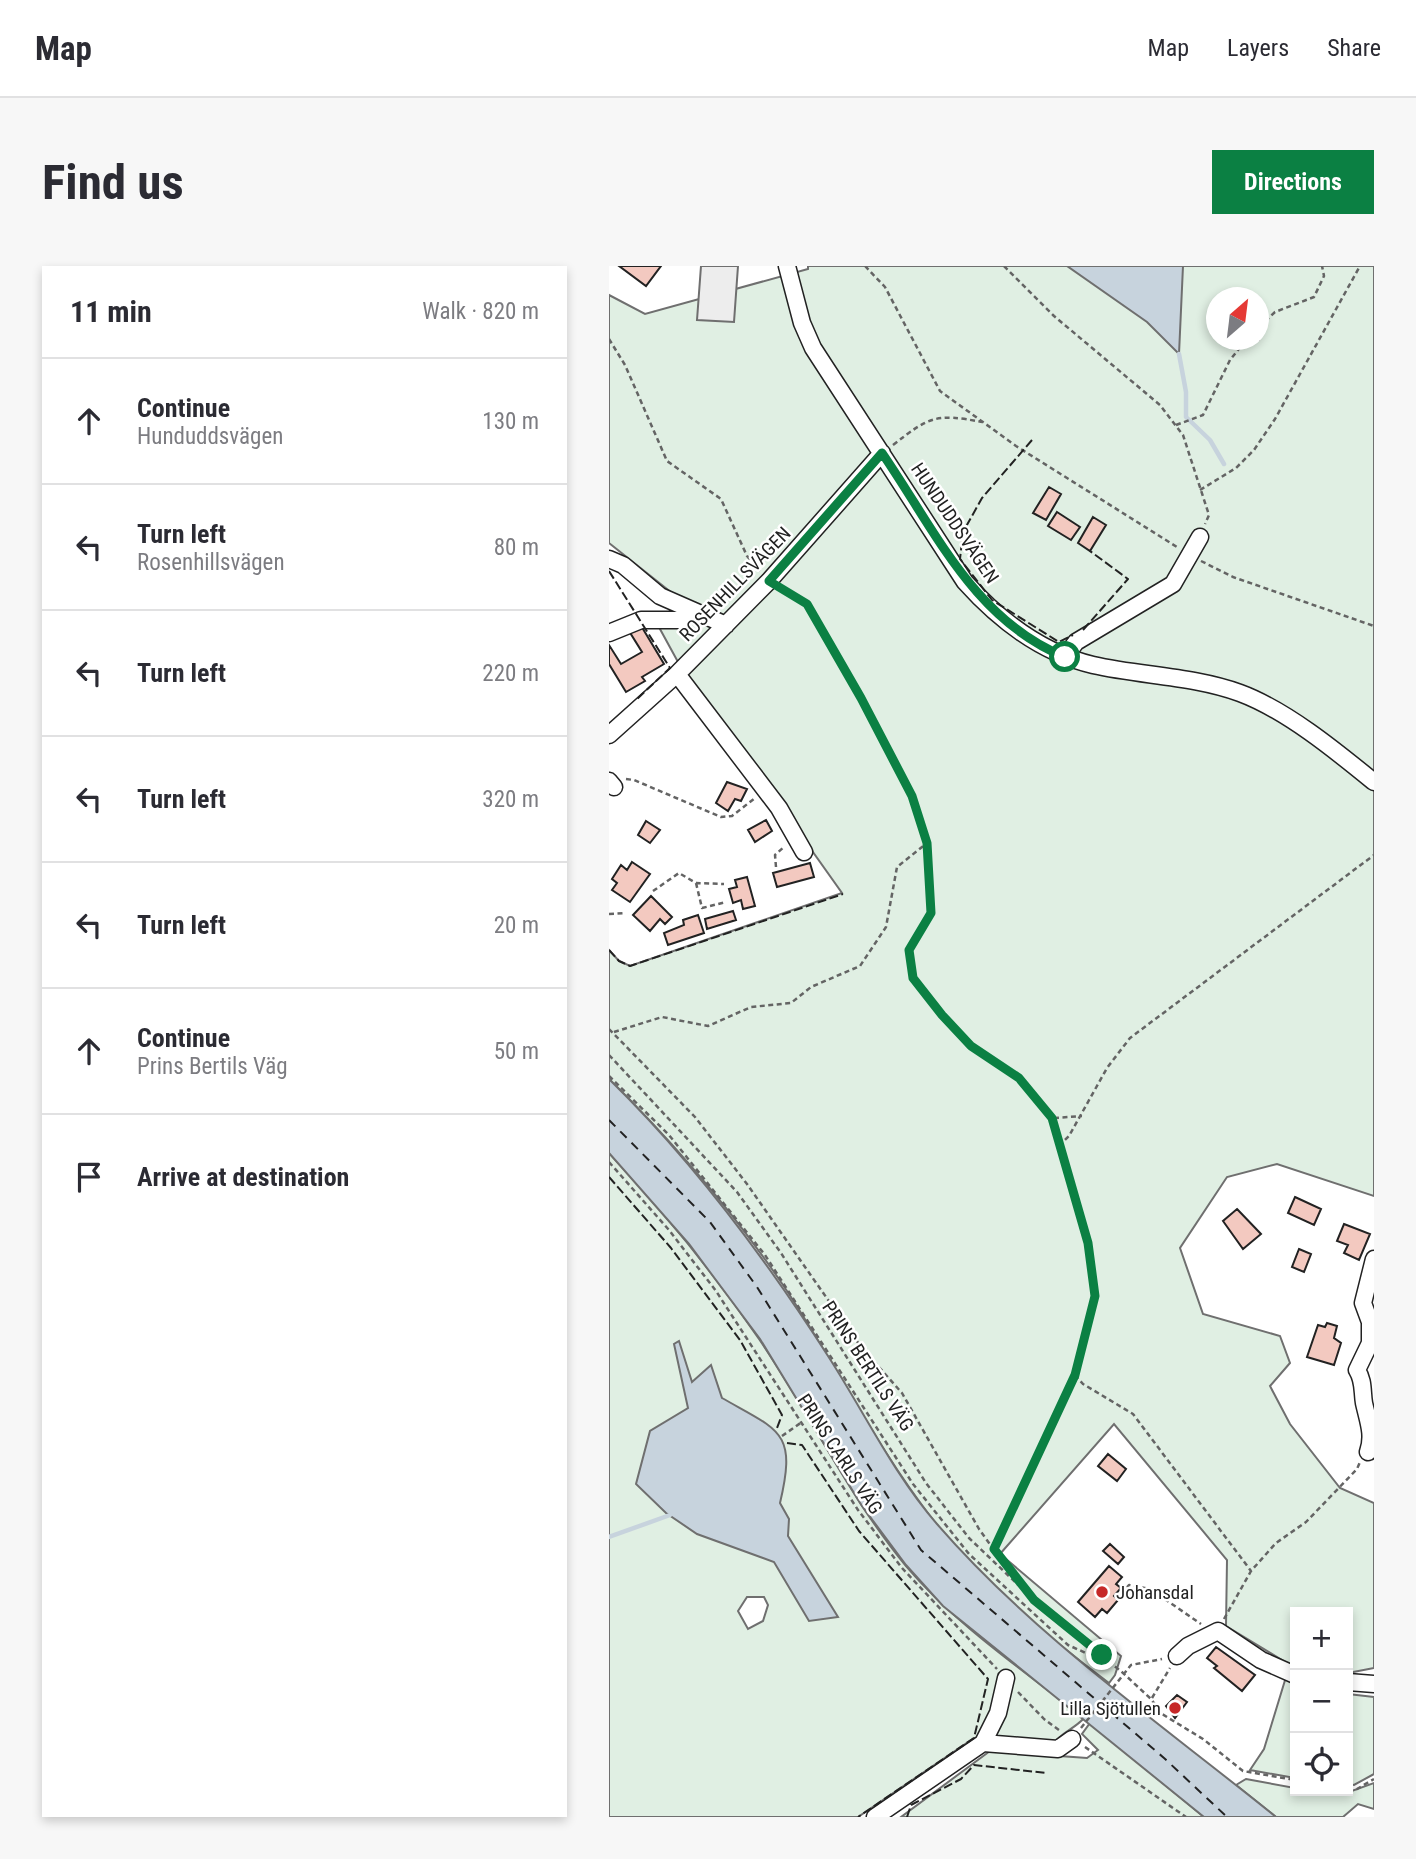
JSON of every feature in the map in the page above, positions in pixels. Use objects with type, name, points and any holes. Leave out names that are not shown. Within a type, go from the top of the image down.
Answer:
[{"type":"street","name":"HUNDUDDSVÄGEN","points":[[787,266],[802,323],[813,348],[965,582],[986,606],[1028,638],[1065,657],[1093,665],[1215,685],[1261,701],[1374,782]]},
{"type":"street","name":"ROSENHILLSVÄGEN","points":[[609,735],[677,674],[769,581],[882,453]]},
{"type":"street","points":[[1065,657],[1076,642],[1173,584],[1199,537]]},
{"type":"street","points":[[609,559],[623,565],[660,596],[726,625]]},
{"type":"street","points":[[609,633],[641,620],[680,620],[690,611]]},
{"type":"street","points":[[677,674],[762,786],[800,846]]},
{"type":"street","points":[[1368,1452],[1373,1443],[1371,1422],[1364,1403],[1362,1378],[1357,1370],[1370,1343],[1370,1322],[1363,1303],[1365,1286],[1374,1259]]},
{"type":"street","points":[[1177,1656],[1214,1633],[1261,1660],[1290,1673]]},
{"type":"street","points":[[1353,1682],[1374,1675]]},
{"type":"street","points":[[875,1817],[983,1744],[998,1713],[1006,1678]]},
{"type":"street","points":[[1353,1682],[1374,1685]]},
{"type":"street","points":[[983,1744],[1058,1749],[1077,1734]]},
{"type":"path","points":[[865,266],[885,287],[940,391],[1016,446],[1189,555],[1233,577],[1374,626]]},
{"type":"path","points":[[1004,266],[1054,316],[1160,405],[1183,435],[1209,515],[1199,537]]},
{"type":"path","points":[[1269,317],[1275,312],[1314,297],[1324,276],[1322,266]]},
{"type":"path","points":[[1199,491],[1236,468],[1254,450],[1275,419],[1360,266]]},
{"type":"path","points":[[609,339],[625,365],[667,461],[721,499],[747,556],[769,581],[807,604],[861,698],[912,796],[927,843],[931,913],[909,950],[913,978],[971,1046],[1019,1078],[1052,1118],[1088,1243],[1095,1296],[1075,1375],[994,1549]]},
{"type":"path","points":[[1175,425],[1203,415],[1230,360],[1238,350]]},
{"type":"path","points":[[882,453],[928,418],[960,418],[983,422]]},
{"type":"path","points":[[611,784],[624,779],[634,780],[721,817],[732,816],[743,810],[762,786]]},
{"type":"path","points":[[927,843],[897,867],[886,927],[860,966],[811,987],[791,1003],[751,1007],[708,1026],[662,1017],[611,1031],[695,1117],[747,1184],[862,1348],[902,1393],[979,1529],[1020,1586]]},
{"type":"path","points":[[776,867],[775,855],[800,846]]},
{"type":"path","points":[[1059,1146],[1082,1116],[1107,1068],[1130,1038],[1374,855]]},
{"type":"path","points":[[653,891],[679,873],[696,883],[724,884]]},
{"type":"path","points":[[696,883],[702,908],[726,902]]},
{"type":"path","points":[[609,914],[625,913]]},
{"type":"path","name":"PRINS BERTILS VÄG","points":[[609,1055],[737,1192],[781,1253],[926,1483],[969,1538],[1020,1586],[1123,1673],[1151,1699],[1162,1714],[1203,1739],[1243,1771],[1290,1779]]},
{"type":"path","points":[[609,1076],[669,1135],[765,1255],[913,1484],[968,1554],[1068,1645],[1086,1655],[1097,1658],[1102,1655]]},
{"type":"path","points":[[1052,1118],[1082,1116]]},
{"type":"path","name":"PRINS CARLS VÄG","points":[[609,1162],[669,1230],[716,1291],[858,1510],[902,1569],[1044,1719],[1077,1734],[1186,1817]]},
{"type":"path","points":[[1075,1375],[1083,1384],[1133,1414],[1251,1571]]},
{"type":"path","points":[[782,1436],[802,1422]]},
{"type":"path","points":[[1121,1594],[1129,1584],[1150,1588],[1214,1633],[1251,1571],[1276,1543],[1306,1522],[1357,1469],[1362,1456],[1368,1452]]},
{"type":"path","points":[[1077,1734],[1131,1665],[1177,1656]]},
{"type":"path","points":[[1151,1699],[1177,1656]]},
{"type":"path","points":[[1353,1789],[1374,1779]]},
{"type":"green space","points":[[808,266],[1374,266],[1374,1196],[1277,1164],[1227,1177],[1180,1248],[1203,1314],[1280,1336],[1290,1363],[1270,1386],[1290,1424],[1340,1488],[1374,1503],[1374,1668],[1353,1672],[1353,1607],[1290,1607],[1290,1665],[1226,1626],[1227,1560],[1114,1424],[1000,1554],[1121,1656],[1115,1675],[1109,1683],[1085,1665],[994,1587],[934,1521],[895,1467],[789,1294],[748,1237],[682,1155],[609,1079],[609,950],[619,961],[630,966],[842,893],[678,662],[660,629],[692,609],[609,543],[609,295],[645,314],[808,269]]},
{"type":"green space","points":[[609,1153],[687,1243],[742,1314],[778,1367],[847,1483],[906,1566],[968,1627],[1084,1718],[1053,1745],[974,1738],[858,1817],[609,1817]],"holes":[[[747,1597],[764,1597],[768,1605],[763,1621],[748,1629],[738,1611]]]},
{"type":"green space","points":[[1286,1677],[1290,1678],[1290,1777],[1250,1770],[1264,1749]]},
{"type":"green space","points":[[1353,1695],[1374,1697],[1374,1774],[1354,1785]]},
{"type":"green space","points":[[1090,1723],[1204,1817],[901,1817],[990,1751],[1087,1758],[1098,1750],[1082,1734]]},
{"type":"green space","points":[[1246,1779],[1290,1787],[1290,1796],[1353,1796],[1353,1791],[1374,1783],[1374,1809],[1358,1804],[1343,1817],[1276,1817],[1236,1785]]},
{"type":"shaded area","points":[[701,266],[738,266],[734,322],[697,320]]},
{"type":"shaded area","points":[[1067,266],[1183,266],[1179,354],[1147,322]]},
{"type":"shaded area","points":[[609,1079],[670,1143],[753,1246],[828,1356],[907,1485],[937,1524],[975,1565],[1057,1642],[1276,1817],[1204,1817],[943,1606],[906,1565],[862,1506],[760,1339],[689,1244],[609,1153]]},
{"type":"shaded area","points":[[679,1341],[692,1382],[711,1365],[722,1398],[758,1418],[779,1436],[786,1461],[780,1503],[789,1519],[788,1536],[838,1617],[809,1621],[774,1562],[697,1534],[666,1513],[636,1484],[650,1431],[688,1408],[674,1344]]},
{"type":"building","points":[[619,266],[661,266],[646,286]]},
{"type":"building","points":[[1049,487],[1061,494],[1046,520],[1033,513]]},
{"type":"building","points":[[1057,512],[1080,527],[1071,540],[1048,526]]},
{"type":"building","points":[[1093,517],[1106,525],[1090,551],[1078,543]]},
{"type":"building","points":[[640,624],[664,664],[642,677],[645,681],[626,692],[609,664],[609,645],[621,664],[642,652],[629,631]]},
{"type":"building","points":[[727,782],[747,789],[741,801],[735,799],[728,811],[716,803]]},
{"type":"building","points":[[766,820],[772,831],[755,842],[748,830]]},
{"type":"building","points":[[646,821],[660,830],[650,843],[638,835]]},
{"type":"building","points":[[632,862],[650,874],[630,902],[612,890],[617,883],[612,879],[621,865],[627,870]]},
{"type":"building","points":[[810,863],[814,877],[777,887],[773,873]]},
{"type":"building","points":[[747,877],[755,906],[743,909],[741,900],[733,903],[729,889],[737,887],[735,880]]},
{"type":"building","points":[[651,896],[672,917],[665,924],[660,919],[650,931],[633,915]]},
{"type":"building","points":[[733,911],[736,920],[707,929],[705,919]]},
{"type":"building","points":[[698,915],[704,933],[668,945],[664,933],[684,925],[683,920]]},
{"type":"building","points":[[1295,1197],[1321,1209],[1314,1225],[1288,1213]]},
{"type":"building","points":[[1237,1209],[1261,1234],[1243,1249],[1223,1221]]},
{"type":"building","points":[[1344,1224],[1370,1234],[1359,1260],[1344,1253],[1348,1245],[1337,1241]]},
{"type":"building","points":[[1299,1249],[1311,1254],[1304,1272],[1292,1267]]},
{"type":"building","points":[[1327,1323],[1337,1326],[1334,1338],[1341,1343],[1334,1365],[1307,1357],[1318,1325],[1325,1327]]},
{"type":"building","points":[[1108,1454],[1126,1469],[1117,1481],[1098,1466]]},
{"type":"building","points":[[1110,1544],[1124,1557],[1118,1564],[1103,1551]]},
{"type":"building","name":"Johansdal","points":[[1109,1566],[1122,1577],[1116,1584],[1121,1588],[1114,1596],[1118,1600],[1107,1613],[1102,1609],[1095,1617],[1078,1602]]},
{"type":"building","points":[[1216,1647],[1255,1675],[1242,1691],[1214,1668],[1217,1666],[1207,1658]]},
{"type":"building","name":"Lilla Sjötullen","points":[[1177,1695],[1187,1702],[1175,1718],[1166,1706]]},
{"type":"waterway","points":[[1179,354],[1186,392],[1186,417],[1210,440],[1224,464]]},
{"type":"waterway","points":[[609,1537],[670,1515]]},
{"type":"ferry route","points":[[609,1120],[710,1222],[757,1287],[921,1550],[1164,1758],[1227,1817]]},
{"type":"fence","points":[[1032,440],[982,498],[963,532],[960,559],[992,600],[1059,642],[1073,635]]},
{"type":"fence","points":[[1083,630],[1128,579],[1090,551]]},
{"type":"fence","points":[[609,571],[670,668],[637,699]]},
{"type":"fence","points":[[609,950],[619,961],[630,966],[843,894]]},
{"type":"fence","points":[[609,1177],[671,1248],[740,1340],[782,1415],[777,1428]]},
{"type":"fence","points":[[787,1443],[802,1445],[859,1531],[988,1679],[974,1738],[858,1817]]},
{"type":"fence","points":[[907,1817],[911,1805],[961,1779],[974,1765],[1046,1773]]},
{"type":"place","name":"Johansdal","points":[[1102,1592]]},
{"type":"place","name":"Lilla Sjötullen","points":[[1175,1708]]},
{"type":"route","points":[[1065,657],[1028,638],[986,606],[965,582],[882,453],[769,581],[807,604],[861,698],[912,796],[927,843],[931,913],[909,950],[913,978],[971,1046],[1019,1078],[1052,1118],[1069,1187],[1088,1243],[1095,1296],[1075,1375],[994,1549],[1020,1586],[1034,1600],[1102,1655]]}]
